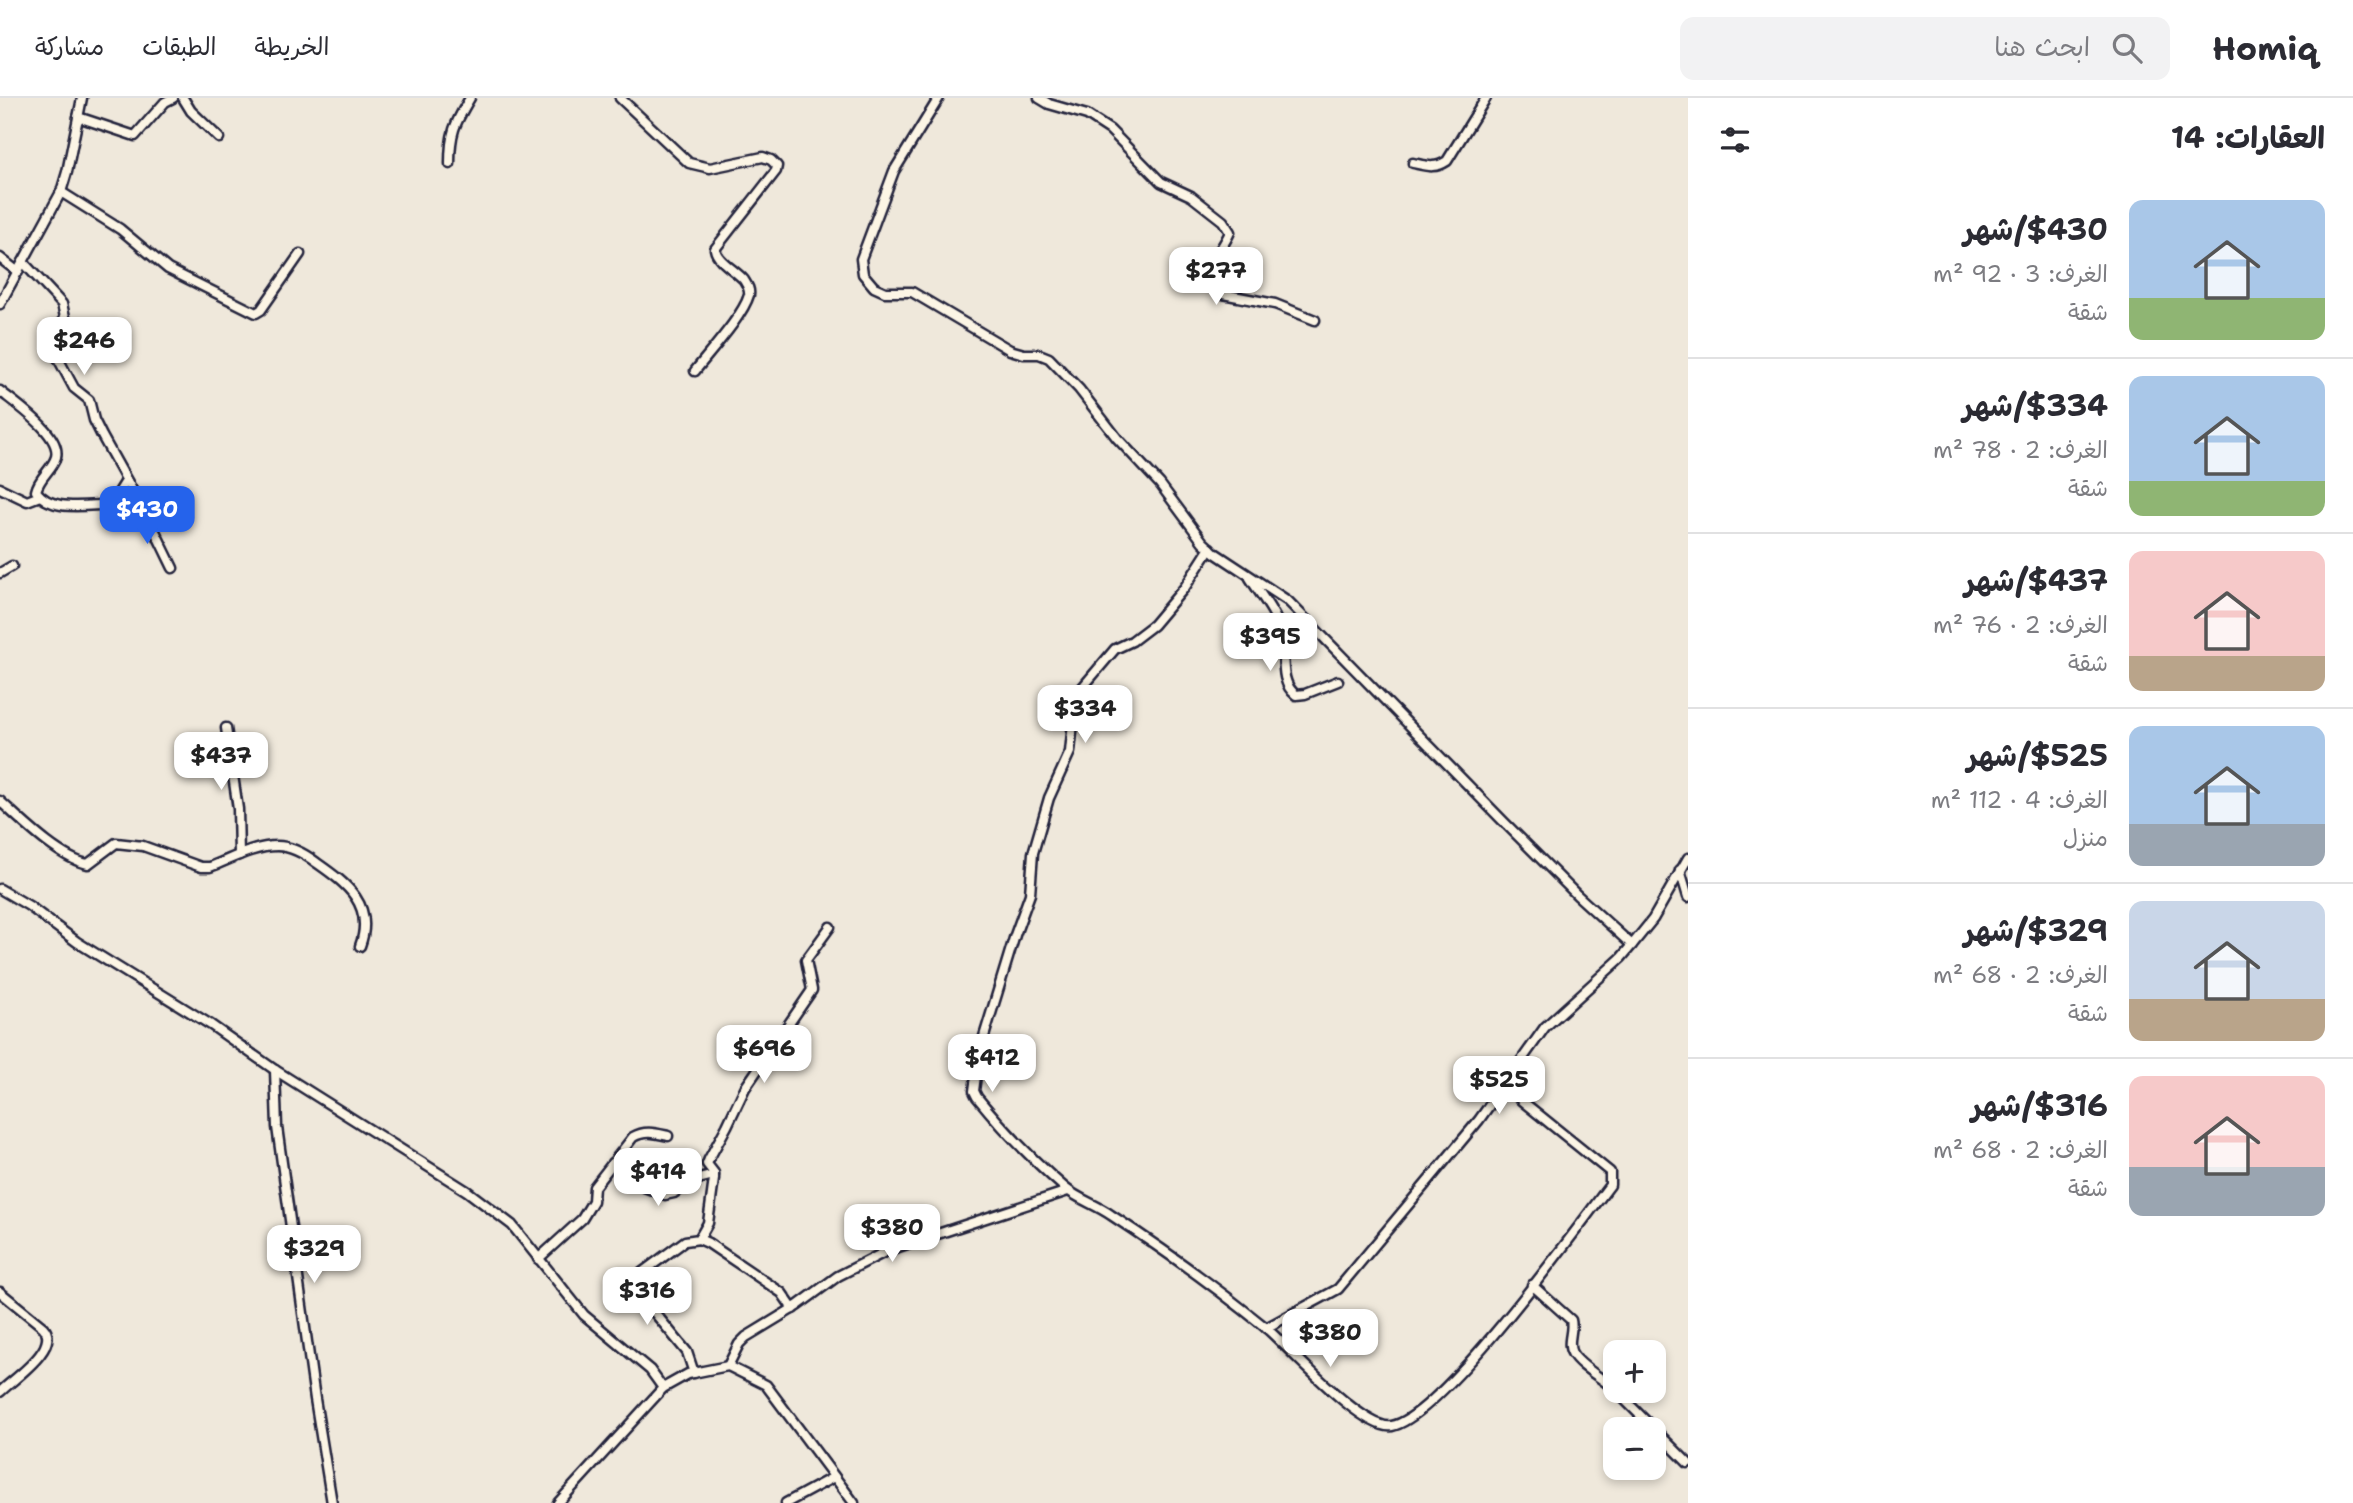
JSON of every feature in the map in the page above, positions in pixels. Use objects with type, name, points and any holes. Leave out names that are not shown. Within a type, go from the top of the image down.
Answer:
[{"type":"street","points":[[0,304],[61,192],[82,98]]},
{"type":"street","points":[[78,117],[135,135],[165,102],[173,98]]},
{"type":"street","points":[[183,98],[191,111],[219,138]]},
{"type":"street","points":[[450,164],[450,140],[454,126],[470,98]]},
{"type":"street","points":[[620,98],[689,163],[710,168],[763,157],[777,166],[776,171],[715,249],[718,257],[744,281],[749,288],[748,295],[735,318],[695,371]]},
{"type":"street","points":[[939,98],[894,171],[861,259],[863,274],[873,286],[885,292],[912,292],[923,297],[1010,350],[1024,354],[1040,354],[1049,358],[1160,484],[1189,526],[1210,548],[1288,601],[1504,822],[1632,945]]},
{"type":"street","points":[[1039,98],[1049,104],[1087,115],[1118,138],[1161,182],[1191,195],[1223,220],[1230,232],[1211,264],[1207,276],[1208,285],[1223,294],[1275,304],[1315,320]]},
{"type":"street","points":[[1413,163],[1430,167],[1447,161],[1486,98]]},
{"type":"street","points":[[61,192],[120,229],[168,269],[256,313],[261,310],[300,254]]},
{"type":"street","points":[[0,258],[18,272]]},
{"type":"street","points":[[23,262],[62,304],[65,317],[54,337],[53,349],[74,388],[89,400],[94,421],[173,568]]},
{"type":"street","points":[[0,391],[45,430],[55,444],[57,450],[54,461],[37,485],[36,491],[40,496],[59,504],[128,504],[145,512]]},
{"type":"street","points":[[111,505],[126,481]]},
{"type":"street","points":[[0,488],[27,501],[40,496]]},
{"type":"street","points":[[1210,548],[1185,587],[1153,625],[1132,641],[1115,649],[1082,688],[1073,723],[1070,752],[1049,798],[1033,853],[1030,894],[979,1053],[974,1091],[977,1097],[1068,1191],[1111,1215],[1266,1328],[1366,1419],[1393,1426],[1410,1419],[1433,1401],[1464,1367],[1610,1185],[1610,1172],[1511,1090],[1510,1075]]},
{"type":"street","points":[[0,573],[12,566]]},
{"type":"street","points":[[1249,575],[1281,629],[1285,681],[1290,691],[1296,695],[1305,694],[1338,681]]},
{"type":"street","points":[[226,728],[238,809],[239,855]]},
{"type":"street","points":[[0,800],[48,842],[81,863],[88,864],[116,843],[126,842],[201,867],[210,867],[261,847],[288,847],[307,855],[352,891],[359,902],[365,925],[360,946]]},
{"type":"street","points":[[1266,1328],[1338,1289],[1347,1280],[1479,1119],[1545,1027],[1632,945],[1653,919],[1688,858]]},
{"type":"street","points":[[1680,870],[1688,897]]},
{"type":"street","points":[[0,889],[29,906],[76,942],[211,1025],[275,1070],[467,1191],[512,1225],[583,1315],[654,1374],[663,1388]]},
{"type":"street","points":[[699,1239],[708,1223],[714,1175],[707,1164],[745,1088],[813,990],[806,960],[830,927]]},
{"type":"street","points":[[275,1070],[277,1127],[332,1503]]},
{"type":"street","points":[[538,1259],[582,1219],[593,1201],[594,1187],[628,1142],[640,1133],[652,1132],[668,1136]]},
{"type":"street","points":[[612,1163],[644,1187],[665,1195],[674,1193],[691,1181],[714,1175]]},
{"type":"street","points":[[727,1366],[746,1337],[793,1309],[838,1276],[889,1250],[1068,1191]]},
{"type":"street","points":[[694,1373],[687,1352],[636,1290],[635,1284],[640,1274],[685,1241],[699,1239],[738,1262],[782,1293],[793,1309]]},
{"type":"street","points":[[1532,1285],[1571,1320],[1573,1327],[1569,1342],[1572,1354],[1603,1380]]},
{"type":"street","points":[[0,1292],[43,1327],[48,1332],[48,1338],[39,1357],[0,1392]]},
{"type":"street","points":[[558,1503],[663,1388],[694,1373],[727,1366],[766,1385],[854,1503]]},
{"type":"street","points":[[1628,1403],[1688,1463]]},
{"type":"street","points":[[786,1503],[834,1477]]}]
